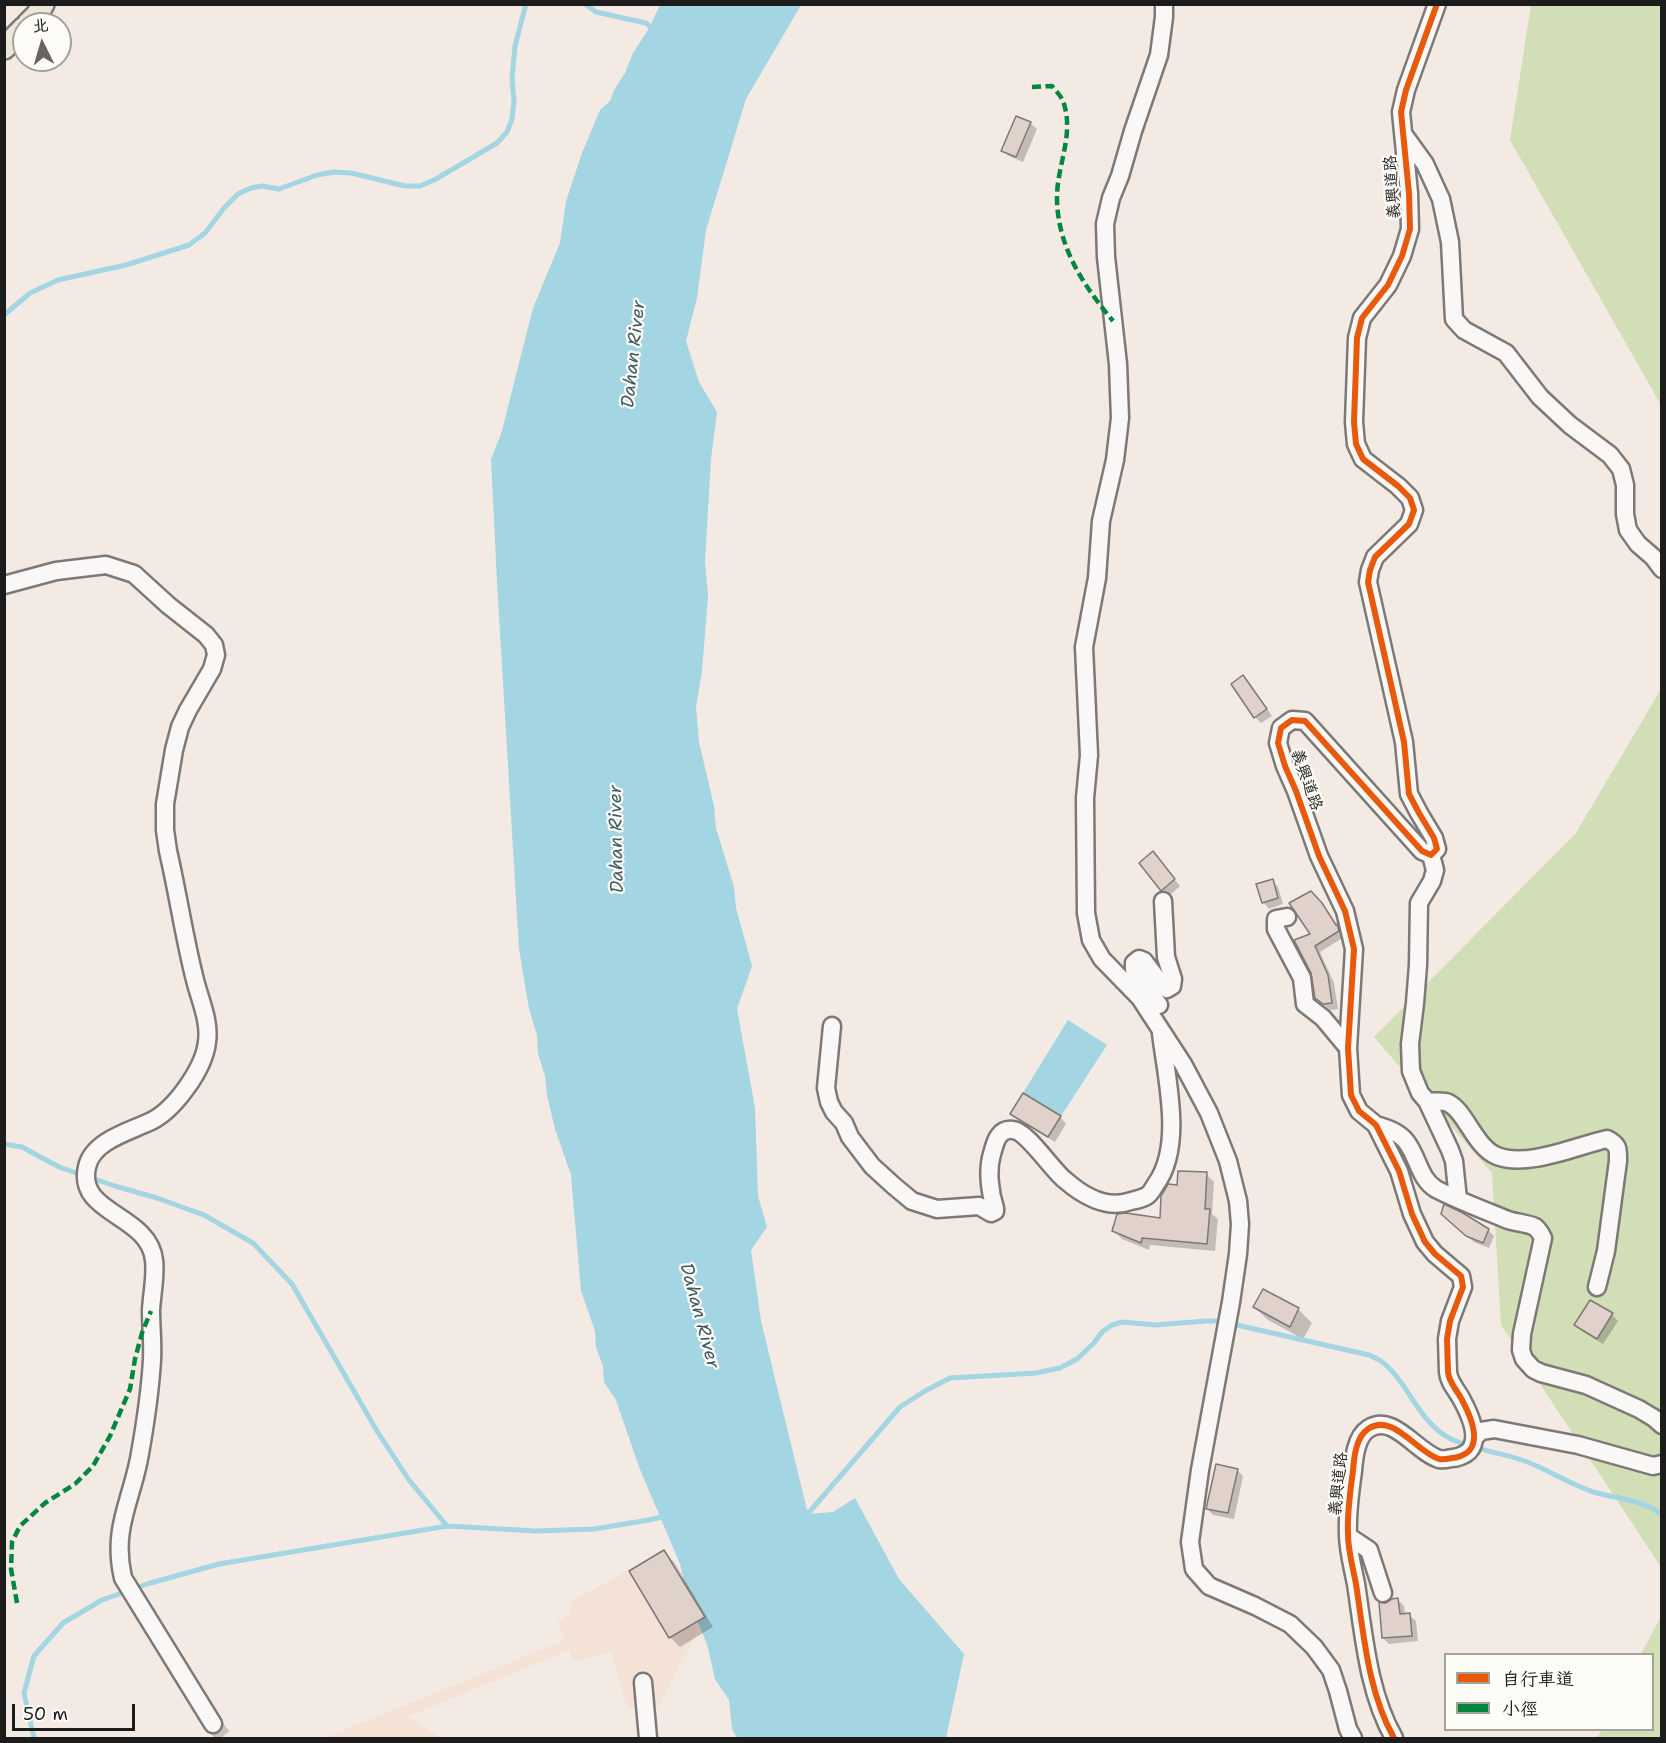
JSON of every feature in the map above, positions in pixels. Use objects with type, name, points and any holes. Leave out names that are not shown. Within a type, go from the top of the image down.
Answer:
[{"type":"street","points":[[1164,4],[1159,55],[1132,132],[1105,224],[1106,258],[1118,364],[1120,418],[1115,460],[1101,520],[1097,578],[1084,647],[1089,755],[1085,798],[1086,912],[1091,940],[1102,959],[1140,998],[1183,1064],[1209,1113],[1228,1161],[1238,1201],[1240,1224],[1238,1254],[1192,1521],[1190,1542],[1194,1569],[1209,1586],[1290,1624],[1314,1647],[1331,1670],[1348,1730],[1353,1738]]},
{"type":"street","name":"義興道路","points":[[1394,1738],[1374,1690],[1364,1643],[1348,1536],[1349,1500],[1356,1445],[1367,1429],[1383,1424],[1399,1430],[1427,1454],[1441,1460],[1457,1458],[1469,1451],[1475,1437],[1470,1418],[1448,1372],[1447,1339],[1450,1321],[1463,1287],[1461,1276],[1435,1254],[1425,1242],[1412,1214],[1399,1171],[1376,1125],[1359,1111],[1352,1095],[1348,1048],[1354,949],[1345,911],[1319,856],[1278,742],[1281,728],[1292,720],[1305,721],[1422,851],[1431,855],[1437,849],[1434,838],[1409,794],[1404,742],[1368,582],[1375,557],[1409,524],[1414,510],[1410,498],[1404,492],[1363,459],[1356,444],[1354,422],[1357,338],[1362,318],[1393,276],[1410,229],[1401,112],[1406,90],[1437,4]]},
{"type":"street","points":[[1402,133],[1425,164],[1441,199],[1450,242],[1454,319],[1464,330],[1506,353],[1540,397],[1616,462],[1621,469],[1625,485],[1625,514],[1628,530],[1662,569]]},
{"type":"street","points":[[4,585],[56,572],[106,565],[134,574],[206,635],[214,645],[216,655],[212,669],[180,727],[165,804],[168,851],[206,1020],[208,1041],[203,1061],[185,1090],[155,1120],[101,1146],[90,1157],[86,1168],[87,1186],[94,1200],[138,1229],[149,1244],[154,1259],[151,1311],[152,1358],[148,1405],[138,1462],[119,1542],[123,1578],[213,1724]]},
{"type":"street","points":[[1431,855],[1435,870],[1432,881],[1419,903],[1418,965],[1410,1044],[1411,1071],[1450,1150],[1454,1161],[1458,1199]]},
{"type":"street","points":[[832,1026],[826,1088],[829,1102],[850,1137],[872,1166],[912,1201],[937,1209],[979,1206],[991,1213],[995,1211],[989,1163],[996,1139],[1003,1132],[1013,1130],[1024,1134],[1063,1179],[1089,1198],[1107,1203],[1126,1203],[1148,1195],[1162,1176],[1169,1155],[1170,1108],[1160,1027],[1163,1012],[1134,970],[1134,963],[1139,959],[1144,961],[1162,986],[1167,989],[1172,986],[1173,979],[1166,957],[1163,901]]},
{"type":"street","points":[[1287,917],[1276,919],[1276,929],[1302,978],[1305,1004],[1323,1018],[1348,1048]]},
{"type":"street","points":[[1427,1101],[1447,1102],[1455,1108],[1484,1149],[1498,1156],[1517,1159],[1537,1158],[1607,1139],[1614,1143],[1618,1150],[1618,1161],[1606,1251],[1597,1287]]},
{"type":"street","points":[[1376,1125],[1393,1131],[1403,1138],[1411,1148],[1427,1182],[1434,1188],[1512,1221],[1535,1227],[1540,1231],[1543,1238],[1522,1334],[1521,1350],[1524,1359],[1533,1369],[1586,1385],[1639,1409],[1662,1425]]},
{"type":"street","points":[[1475,1437],[1482,1431],[1494,1429],[1578,1445],[1653,1466],[1662,1464]]},
{"type":"street","points":[[1348,1536],[1369,1550],[1383,1593]]},
{"type":"street","points":[[643,1682],[648,1738]]},
{"type":"shaded area","points":[[664,1550],[705,1617],[660,1704],[627,1708],[611,1652],[574,1662],[569,1650],[407,1717],[441,1738],[324,1738],[565,1640],[557,1622],[571,1613],[571,1602]]},
{"type":"green space","points":[[1531,5],[1661,5],[1661,405],[1510,140]]},
{"type":"green space","points":[[1661,689],[1661,1567],[1501,1325],[1492,1173],[1374,1037],[1576,833]]},
{"type":"green space","points":[[1661,1617],[1661,1738],[1597,1738],[1601,1731],[1654,1731],[1654,1653],[1642,1653]]},
{"type":"water","name":"Dahan River","points":[[660,5],[801,5],[746,99],[706,230],[697,298],[686,341],[699,382],[717,412],[711,459],[705,561],[708,596],[702,671],[696,707],[699,742],[714,806],[716,828],[734,887],[736,908],[752,966],[737,1009],[755,1108],[758,1196],[767,1227],[751,1250],[761,1321],[808,1514],[833,1512],[855,1498],[899,1579],[964,1654],[946,1738],[737,1738],[732,1729],[729,1700],[715,1679],[707,1644],[688,1599],[680,1564],[639,1467],[616,1400],[604,1382],[595,1331],[581,1291],[571,1175],[555,1129],[547,1095],[519,949],[491,459],[501,434],[533,308],[560,243],[566,201],[582,153],[600,110],[610,101]]},
{"type":"water","points":[[1068,1020],[1107,1045],[1061,1116],[1023,1093]]},
{"type":"building","points":[[1016,116],[1031,122],[1016,157],[1001,151]]},
{"type":"building","points":[[1243,675],[1267,709],[1254,718],[1231,684]]},
{"type":"building","points":[[1153,851],[1175,879],[1161,891],[1139,863]]},
{"type":"building","points":[[1273,879],[1278,898],[1262,903],[1256,884]]},
{"type":"building","points":[[1311,891],[1337,924],[1339,931],[1315,946],[1328,975],[1332,1003],[1323,1004],[1315,998],[1311,973],[1294,940],[1310,934],[1289,903]]},
{"type":"building","points":[[1023,1093],[1061,1116],[1048,1137],[1010,1114]]},
{"type":"building","points":[[1178,1171],[1207,1172],[1205,1209],[1210,1209],[1207,1244],[1142,1238],[1141,1243],[1112,1231],[1117,1214],[1126,1213],[1160,1218],[1161,1196],[1168,1184],[1177,1185]]},
{"type":"building","points":[[1444,1204],[1489,1229],[1483,1243],[1466,1236],[1441,1214]]},
{"type":"building","points":[[1263,1289],[1299,1308],[1290,1327],[1253,1307]]},
{"type":"building","points":[[1590,1300],[1613,1313],[1597,1339],[1574,1325]]},
{"type":"building","points":[[1216,1464],[1238,1469],[1228,1513],[1206,1509]]},
{"type":"building","points":[[664,1550],[705,1617],[669,1638],[629,1571]]},
{"type":"building","points":[[1398,1598],[1400,1614],[1410,1613],[1412,1636],[1382,1638],[1379,1602],[1386,1603]]},
{"type":"waterway","points":[[4,315],[30,293],[58,280],[126,265],[189,245],[205,233],[238,194],[251,188],[262,186],[279,189],[317,175],[334,172],[351,173],[405,186],[420,186],[497,143],[507,132],[512,119],[515,46],[526,4]]},
{"type":"waterway","points":[[585,4],[596,12],[646,23],[655,31]]},
{"type":"waterway","points":[[4,1144],[22,1147],[59,1167],[204,1215],[253,1243],[292,1284],[377,1431],[409,1480],[447,1526]]},
{"type":"waterway","points":[[805,1517],[900,1407],[950,1378],[1036,1373],[1060,1368],[1077,1359],[1102,1332],[1122,1322],[1155,1325],[1206,1321],[1219,1321],[1369,1355],[1390,1369],[1430,1423],[1451,1439],[1468,1446],[1522,1460],[1587,1490],[1639,1503],[1662,1515]]},
{"type":"waterway","points":[[34,1738],[24,1693],[34,1656],[63,1623],[102,1600],[147,1584],[219,1564],[447,1526],[536,1531],[594,1529],[666,1516]]},
{"type":"tunnel","points":[[213,1724],[225,1738]]},
{"type":"marked path","points":[[1032,87],[1052,86],[1063,101],[1067,125],[1058,185],[1058,215],[1074,264],[1082,279],[1113,321]]},
{"type":"marked path","points":[[17,1603],[11,1569],[12,1542],[20,1526],[45,1503],[75,1484],[93,1466],[110,1436],[130,1389],[135,1359],[151,1311]]},
{"type":"cycle path","points":[[1394,1738],[1378,1702],[1373,1683],[1349,1547],[1348,1510],[1354,1460],[1361,1437],[1368,1429],[1377,1425],[1395,1429],[1439,1459],[1461,1456],[1469,1451],[1474,1433],[1470,1418],[1448,1372],[1447,1339],[1450,1321],[1463,1287],[1461,1276],[1435,1254],[1425,1242],[1412,1214],[1399,1171],[1376,1125],[1359,1111],[1351,1095],[1348,1048],[1354,949],[1345,911],[1319,856],[1278,743],[1281,728],[1292,720],[1305,721],[1422,851],[1431,855],[1437,849],[1434,838],[1409,794],[1404,742],[1368,582],[1375,557],[1409,524],[1414,510],[1410,498],[1363,459],[1356,444],[1354,422],[1357,338],[1362,318],[1388,285],[1402,256],[1410,229],[1401,112],[1406,90],[1437,4]]}]
